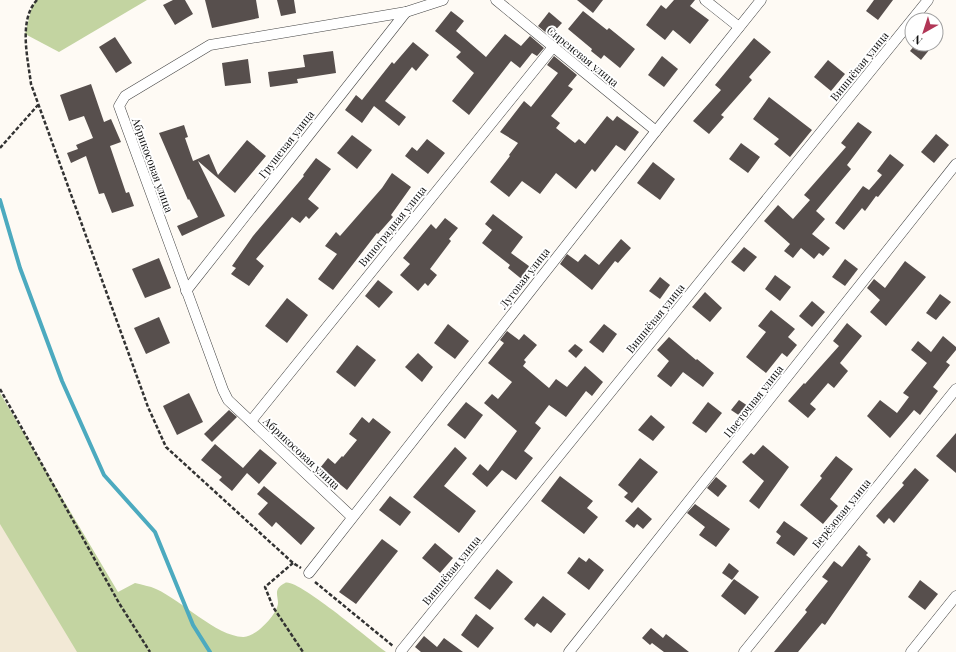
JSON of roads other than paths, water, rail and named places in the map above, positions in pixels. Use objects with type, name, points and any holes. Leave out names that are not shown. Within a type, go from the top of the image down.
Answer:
[{"type":"street","name":"Абрикосовая улица","points":[[352,517],[228,400],[118,106],[126,96],[210,46],[406,12],[443,0]]},
{"type":"street","name":"Сиреневая улица","points":[[496,0],[656,131]]},
{"type":"street","points":[[705,0],[739,27]]},
{"type":"street","name":"Луговая улица","points":[[309,572],[761,0]]},
{"type":"street","name":"Вишнёвая улица","points":[[400,651],[928,0]]},
{"type":"street","name":"Грушевая улица","points":[[186,291],[406,12]]},
{"type":"street","name":"Виноградная улица","points":[[251,421],[552,46]]},
{"type":"street","name":"Цветочная улица","points":[[569,652],[956,164]]},
{"type":"street","name":"Берёзовая улица","points":[[744,652],[956,390]]},
{"type":"street","points":[[911,652],[956,596]]},
{"type":"waterway","points":[[0,200],[20,268],[62,381],[104,475],[155,532],[193,625],[210,652]]}]
